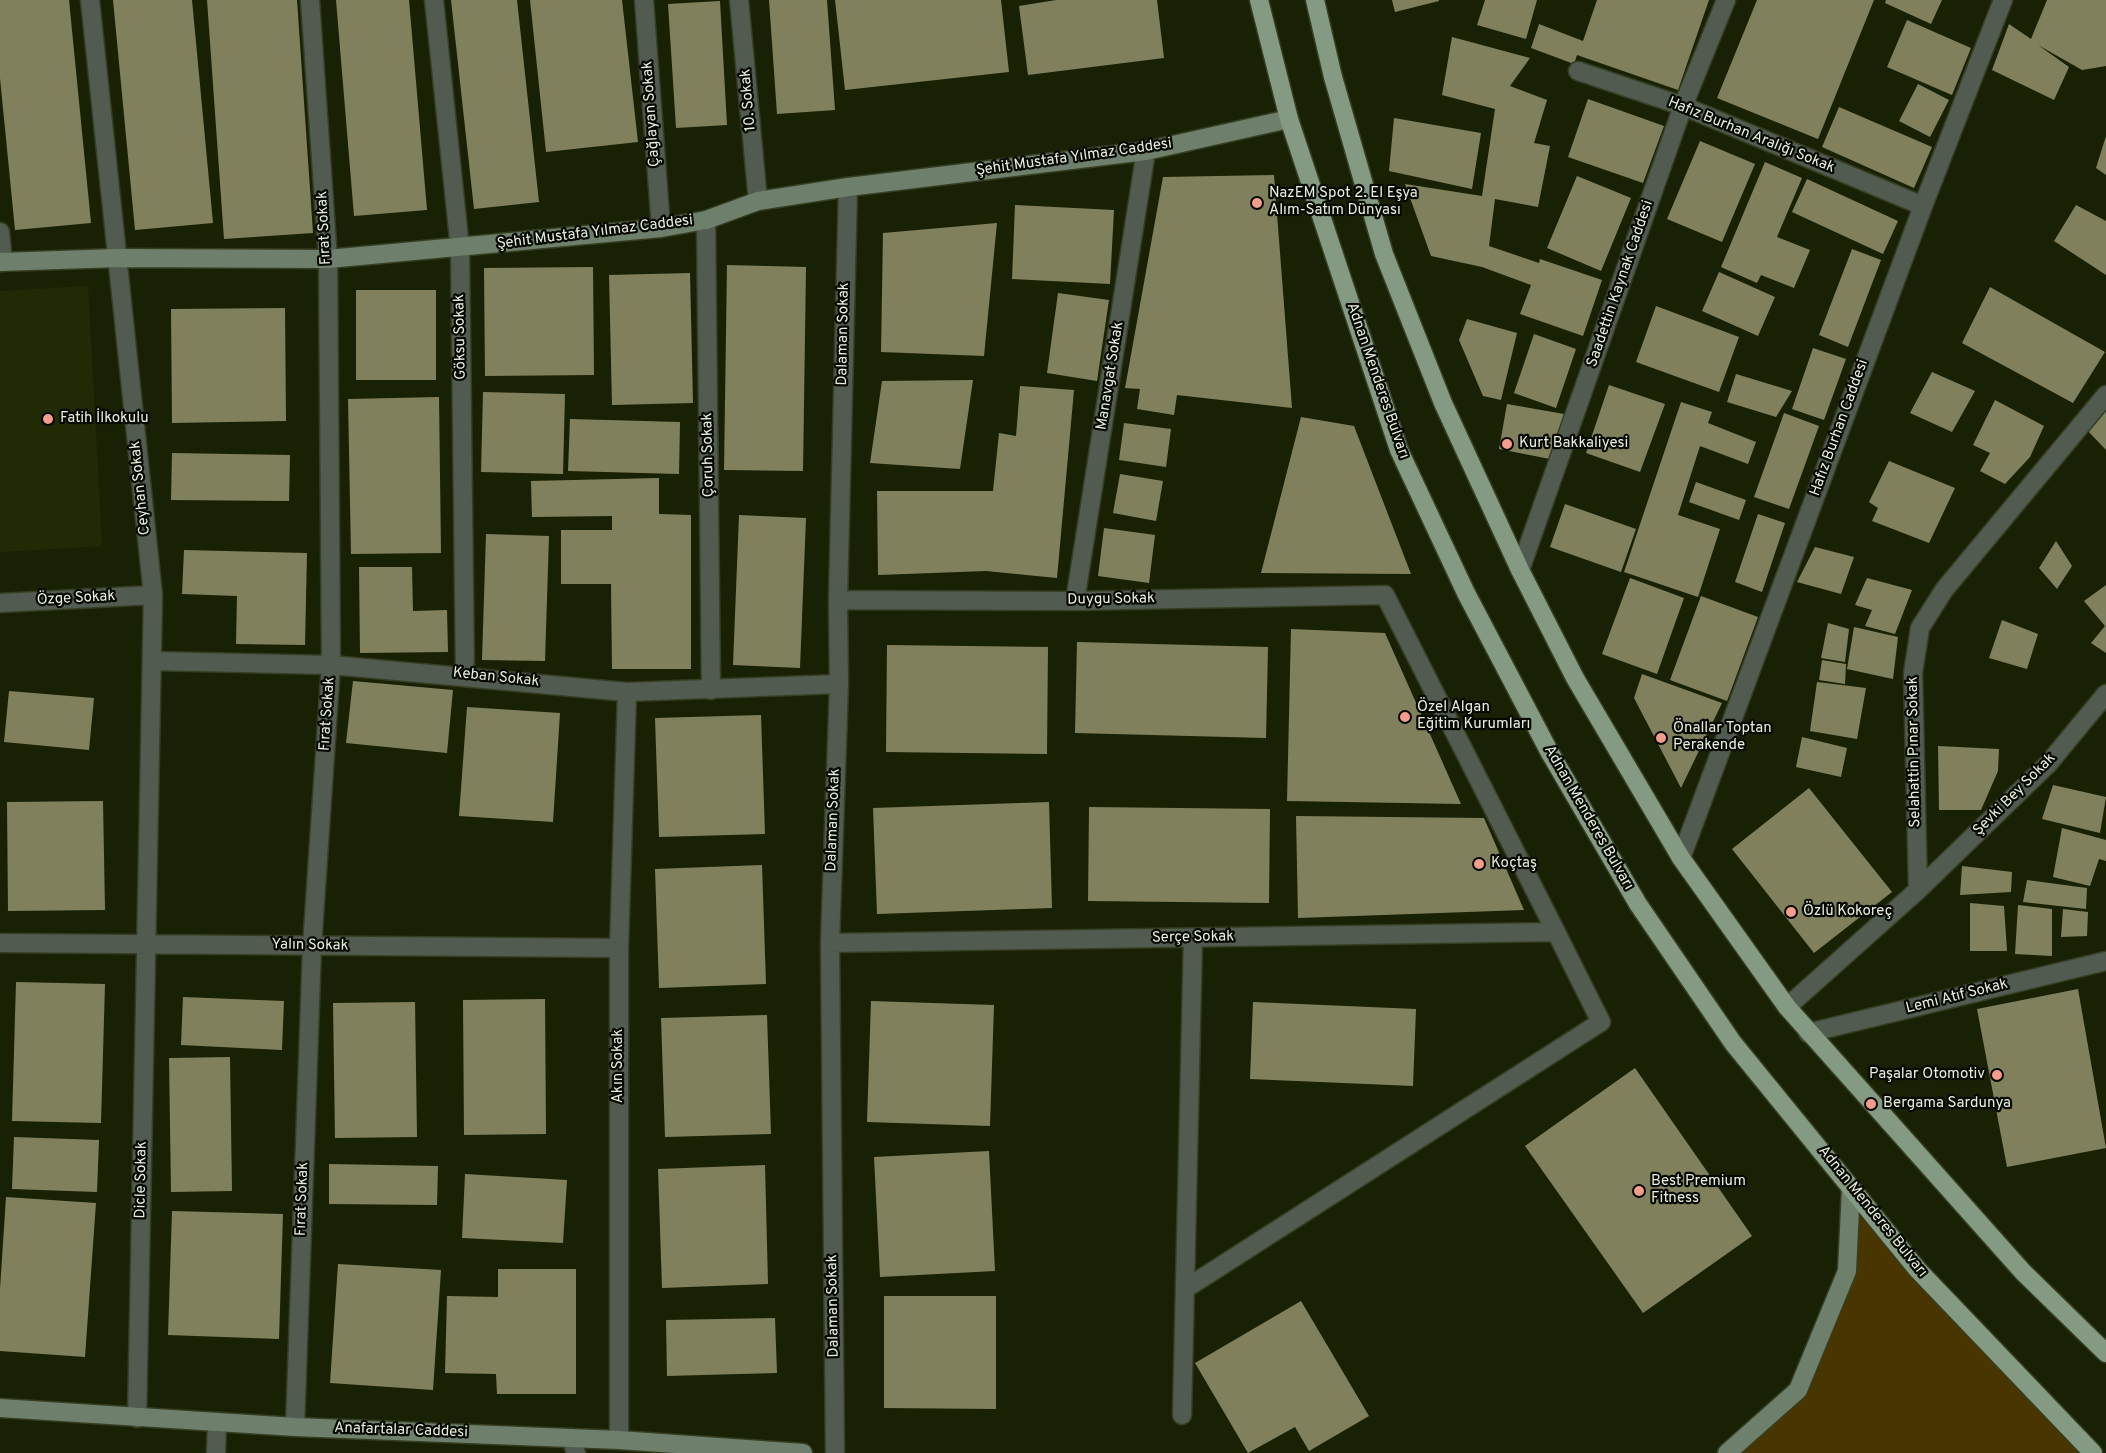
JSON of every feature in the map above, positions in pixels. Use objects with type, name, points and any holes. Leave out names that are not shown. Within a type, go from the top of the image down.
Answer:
[{"type":"main road","name":"Adnan Menderes Bulvarı","points":[[1259,0],[1289,119],[1399,450],[1487,633],[1550,753],[1638,904],[1733,1043],[1917,1269],[2093,1453]]},
{"type":"main road","points":[[1315,0],[1333,77],[1383,254],[1443,403],[1520,570],[1575,678],[1681,858],[1787,1007],[2023,1272],[2106,1353]]},
{"type":"street","name":"Ceyhan Sokak","points":[[90,0],[153,595],[147,943]]},
{"type":"street","name":"Fırat Sokak","points":[[295,1427],[312,947],[331,665],[327,259],[310,0]]},
{"type":"street","name":"Göksu Sokak","points":[[434,0],[460,249],[465,675]]},
{"type":"street","name":"Çağlayan Sokak","points":[[644,0],[661,228]]},
{"type":"street","name":"10. Sokak","points":[[739,0],[758,201]]},
{"type":"street","name":"Saadettin Kaynak Caddesi","points":[[1520,570],[1683,106],[1726,0]]},
{"type":"street","name":"Hafız Burhan Caddesi","points":[[1681,858],[1923,206],[2003,0]]},
{"type":"street","name":"Hafız Burhan Aralığı Sokak","points":[[1578,71],[1683,106],[1923,206]]},
{"type":"street","name":"Şehit Mustafa Yılmaz Caddesi","points":[[2,262],[117,258],[327,259],[460,249],[661,228],[706,220],[758,201],[848,187],[1146,151],[1289,119]]},
{"type":"street","name":"Manavgat Sokak","points":[[1075,601],[1146,151]]},
{"type":"street","name":"Dalaman Sokak","points":[[836,1453],[830,943],[839,684],[838,600],[848,187]]},
{"type":"street","name":"Çoruh Sokak","points":[[706,220],[711,690]]},
{"type":"street","points":[[0,232],[2,262]]},
{"type":"street","name":"Selahattin Pınar Sokak","points":[[1918,890],[1913,673],[1920,628],[1944,590],[2106,395]]},
{"type":"street","name":"Özge Sokak","points":[[0,603],[153,595]]},
{"type":"street","name":"Duygu Sokak","points":[[838,600],[1075,601],[1385,595],[1556,932]]},
{"type":"street","name":"Keban Sokak","points":[[153,661],[331,665],[465,675],[627,692],[839,684]]},
{"type":"street","name":"Akın Sokak","points":[[619,1440],[619,948],[627,692]]},
{"type":"street","name":"Şevki Bey Sokak","points":[[1918,890],[2048,764],[2106,694]]},
{"type":"street","points":[[1787,1007],[1918,890]]},
{"type":"street","points":[[1185,1289],[1601,1022],[1556,932]]},
{"type":"street","name":"Serçe Sokak","points":[[830,943],[1556,932]]},
{"type":"street","points":[[1182,1414],[1193,938]]},
{"type":"street","name":"Yalın Sokak","points":[[0,943],[619,948]]},
{"type":"street","name":"Dicle Sokak","points":[[137,1418],[147,943]]},
{"type":"street","name":"Lemi Atıf Sokak","points":[[1808,1033],[2106,961]]},
{"type":"street","points":[[1727,1453],[1798,1390],[1847,1271],[1851,1188]]},
{"type":"street","name":"Anafartalar Caddesi","points":[[0,1408],[574,1445],[619,1440],[803,1453]]},
{"type":"street","points":[[216,1453],[217,1422]]},
{"type":"shaded area","name":"Fatih İlkokulu","points":[[88,286],[102,546],[0,552],[0,291]]},
{"type":"shaded area","points":[[1851,1188],[2093,1453],[1727,1453],[1798,1390],[1847,1271]]},
{"type":"building","points":[[0,0],[69,0],[91,223],[15,230],[0,78]]},
{"type":"building","points":[[113,0],[192,0],[213,223],[135,230]]},
{"type":"building","points":[[207,0],[297,0],[313,233],[224,239]]},
{"type":"building","points":[[336,0],[409,0],[427,210],[354,216]]},
{"type":"building","points":[[451,0],[517,0],[539,202],[474,209]]},
{"type":"building","points":[[530,0],[622,0],[638,142],[546,152]]},
{"type":"building","points":[[769,0],[827,0],[835,110],[777,114]]},
{"type":"building","points":[[835,0],[1001,0],[1009,72],[845,90]]},
{"type":"building","points":[[1056,0],[1157,0],[1164,58],[1028,75],[1019,6]]},
{"type":"building","points":[[1392,0],[1439,0],[1439,1],[1395,12]]},
{"type":"building","points":[[1485,0],[1537,0],[1526,39],[1477,25]]},
{"type":"building","points":[[1597,0],[1709,0],[1678,90],[1577,55],[1574,64],[1531,48],[1539,24],[1583,41]]},
{"type":"building","points":[[1757,0],[1874,0],[1818,139],[1717,98]]},
{"type":"building","points":[[1886,0],[1942,0],[1931,24],[1885,3]]},
{"type":"building","points":[[2047,0],[2106,0],[2106,66],[2082,70],[2038,45],[2069,67],[2054,100],[1992,70],[2009,24],[2031,39]]},
{"type":"building","points":[[720,1],[727,125],[676,128],[668,4]]},
{"type":"building","points":[[1907,20],[1971,48],[1952,95],[1887,67]]},
{"type":"building","points":[[1452,37],[1530,58],[1510,86],[1547,100],[1534,143],[1550,146],[1538,207],[1495,199],[1489,246],[1539,263],[1540,259],[1602,280],[1583,336],[1520,314],[1531,285],[1482,267],[1431,256],[1405,184],[1482,196],[1495,109],[1442,95]]},
{"type":"building","points":[[1918,84],[1949,100],[1930,137],[1899,121]]},
{"type":"building","points":[[1588,99],[1664,126],[1643,183],[1568,157]]},
{"type":"building","points":[[1839,107],[1932,147],[1914,188],[1822,147]]},
{"type":"building","points":[[1394,118],[1481,133],[1472,189],[1389,171]]},
{"type":"building","points":[[2106,136],[2106,175],[2096,168]]},
{"type":"building","points":[[1700,141],[1755,164],[1722,242],[1667,219]]},
{"type":"building","points":[[1765,162],[1802,178],[1777,237],[1810,250],[1794,288],[1761,275],[1757,283],[1721,267]]},
{"type":"building","points":[[1274,175],[1292,408],[1177,395],[1174,415],[1137,409],[1140,389],[1125,388],[1163,177]]},
{"type":"building","points":[[1577,176],[1631,198],[1601,271],[1547,248]]},
{"type":"building","points":[[1807,179],[1898,221],[1883,254],[1792,212]]},
{"type":"building","points":[[1015,205],[1114,210],[1110,284],[1012,279]]},
{"type":"building","points":[[2076,205],[2106,221],[2106,275],[2054,241]]},
{"type":"building","points":[[997,223],[984,356],[881,352],[883,233]]},
{"type":"building","points":[[1852,249],[1881,260],[1848,347],[1819,335]]},
{"type":"building","points":[[727,265],[806,267],[803,471],[724,470]]},
{"type":"building","points":[[593,267],[594,375],[485,376],[484,268]]},
{"type":"building","points":[[1719,272],[1775,297],[1758,336],[1702,311]]},
{"type":"building","points":[[690,273],[693,403],[612,405],[609,275]]},
{"type":"building","points":[[1990,287],[2105,352],[2073,403],[1962,343]]},
{"type":"building","points":[[356,290],[436,290],[436,380],[356,380]]},
{"type":"building","points":[[1058,293],[1109,300],[1097,381],[1047,373]]},
{"type":"building","points":[[1656,306],[1739,337],[1719,392],[1636,362]]},
{"type":"building","points":[[285,308],[286,421],[172,423],[171,309]]},
{"type":"building","points":[[1467,319],[1517,333],[1501,400],[1483,396],[1459,340]]},
{"type":"building","points":[[1534,334],[1576,349],[1556,408],[1514,393]]},
{"type":"building","points":[[1813,348],[1846,359],[1824,420],[1792,409]]},
{"type":"building","points":[[1932,372],[1975,391],[1952,432],[1910,413]]},
{"type":"building","points":[[1736,374],[1792,391],[1776,417],[1727,402]]},
{"type":"building","points":[[973,380],[960,469],[870,463],[882,381]]},
{"type":"building","points":[[1609,385],[1665,404],[1640,472],[1586,453]]},
{"type":"building","points":[[1020,386],[1074,390],[1057,578],[986,571],[878,575],[877,491],[993,491],[999,433],[1016,436]]},
{"type":"building","points":[[483,392],[565,394],[563,474],[481,472]]},
{"type":"building","points":[[439,397],[441,553],[351,554],[348,399]]},
{"type":"building","points":[[1995,400],[2044,426],[2030,457],[2005,484],[1980,471],[1990,453],[1973,445]]},
{"type":"building","points":[[1681,402],[1712,412],[1708,423],[1756,442],[1748,464],[1700,446],[1678,515],[1720,529],[1698,597],[1624,572]]},
{"type":"building","points":[[1507,404],[1564,414],[1555,460],[1499,449]]},
{"type":"building","points":[[2106,407],[2106,450],[2087,430]]},
{"type":"building","points":[[1784,413],[1819,426],[1789,509],[1754,497]]},
{"type":"building","points":[[1301,417],[1354,426],[1411,574],[1261,573]]},
{"type":"building","points":[[570,419],[680,422],[679,474],[568,471]]},
{"type":"building","points":[[1124,423],[1171,429],[1166,467],[1119,460]]},
{"type":"building","points":[[172,453],[290,455],[289,501],[171,500]]},
{"type":"building","points":[[1889,461],[1955,488],[1929,543],[1872,521],[1878,508],[1869,502]]},
{"type":"building","points":[[1120,474],[1163,481],[1156,521],[1113,513]]},
{"type":"building","points":[[659,478],[659,514],[691,515],[691,669],[612,669],[611,584],[561,584],[561,530],[612,530],[612,516],[532,517],[531,481]]},
{"type":"building","points":[[1696,482],[1746,500],[1739,520],[1689,502]]},
{"type":"building","points":[[1565,504],[1636,529],[1621,572],[1550,547]]},
{"type":"building","points":[[1758,514],[1785,523],[1762,592],[1735,582]]},
{"type":"building","points":[[739,515],[806,518],[800,668],[733,665]]},
{"type":"building","points":[[1104,528],[1155,535],[1149,583],[1098,576]]},
{"type":"building","points":[[486,534],[549,536],[545,661],[482,660]]},
{"type":"building","points":[[2056,541],[2072,566],[2057,589],[2039,568]]},
{"type":"building","points":[[1815,547],[1854,557],[1841,594],[1797,582]]},
{"type":"building","points":[[184,550],[307,553],[305,645],[236,644],[237,596],[182,594]]},
{"type":"building","points":[[359,567],[412,567],[413,611],[447,610],[448,652],[360,653]]},
{"type":"building","points":[[1630,578],[1684,598],[1657,674],[1602,654]]},
{"type":"building","points":[[1867,578],[1912,590],[1895,634],[1865,626],[1872,610],[1855,605]]},
{"type":"building","points":[[2106,585],[2106,653],[2091,643],[2105,626],[2084,601]]},
{"type":"building","points":[[1701,596],[1758,617],[1727,701],[1670,680]]},
{"type":"building","points":[[2002,620],[2038,634],[2027,669],[1989,658]]},
{"type":"building","points":[[1828,623],[1849,629],[1845,662],[1821,658]]},
{"type":"building","points":[[1854,627],[1898,637],[1893,679],[1847,669]]},
{"type":"building","points":[[1291,629],[1385,633],[1461,804],[1287,801]]},
{"type":"building","points":[[1077,642],[1268,647],[1266,738],[1075,733]]},
{"type":"building","points":[[887,645],[1048,647],[1047,754],[886,752]]},
{"type":"building","points":[[1822,660],[1846,664],[1845,684],[1819,680]]},
{"type":"building","points":[[1642,674],[1722,703],[1681,788],[1634,698]]},
{"type":"building","points":[[353,681],[453,690],[447,753],[346,743]]},
{"type":"building","points":[[1817,682],[1866,688],[1857,739],[1810,731]]},
{"type":"building","points":[[9,691],[94,698],[89,750],[4,742]]},
{"type":"building","points":[[467,707],[560,713],[553,822],[459,816]]},
{"type":"building","points":[[761,715],[765,834],[659,837],[655,718]]},
{"type":"building","points":[[1802,737],[1847,748],[1841,777],[1796,767]]},
{"type":"building","points":[[1938,746],[1999,749],[1998,771],[1981,810],[1939,810]]},
{"type":"building","points":[[2053,785],[2106,797],[2100,833],[2042,819]]},
{"type":"building","points":[[1809,788],[1892,892],[1814,953],[1732,849]]},
{"type":"building","points":[[103,801],[105,910],[8,911],[7,802]]},
{"type":"building","points":[[1049,802],[1052,908],[877,914],[873,808]]},
{"type":"building","points":[[1089,807],[1270,809],[1269,903],[1088,901]]},
{"type":"building","points":[[1296,816],[1484,818],[1524,910],[1298,918]]},
{"type":"building","points":[[2062,828],[2106,840],[2106,861],[2099,859],[2090,886],[2053,877]]},
{"type":"building","points":[[762,865],[766,984],[659,988],[655,869]]},
{"type":"building","points":[[1962,866],[2012,872],[2011,892],[1960,895]]},
{"type":"building","points":[[2027,880],[2087,888],[2086,909],[2023,902]]},
{"type":"building","points":[[1970,903],[2004,906],[2007,951],[1970,951]]},
{"type":"building","points":[[2018,905],[2052,909],[2052,956],[2015,954]]},
{"type":"building","points":[[2063,909],[2088,912],[2087,936],[2061,937]]},
{"type":"building","points":[[16,982],[105,984],[101,1123],[12,1121]]},
{"type":"building","points":[[2078,989],[2106,1148],[2007,1167],[1977,1009]]},
{"type":"building","points":[[183,997],[284,1001],[282,1050],[181,1045]]},
{"type":"building","points":[[545,999],[546,1134],[464,1135],[463,1000]]},
{"type":"building","points":[[871,1001],[994,1005],[990,1126],[867,1122]]},
{"type":"building","points":[[415,1002],[417,1137],[335,1138],[333,1003]]},
{"type":"building","points":[[1253,1002],[1416,1009],[1413,1086],[1250,1079]]},
{"type":"building","points":[[767,1015],[771,1134],[665,1137],[661,1018]]},
{"type":"building","points":[[230,1057],[232,1191],[171,1192],[169,1058]]},
{"type":"building","name":"Best Premium Fitness","points":[[1635,1068],[1752,1236],[1643,1313],[1525,1146]]},
{"type":"building","points":[[14,1137],[99,1140],[97,1192],[12,1189]]},
{"type":"building","points":[[989,1151],[995,1271],[880,1277],[874,1157]]},
{"type":"building","points":[[329,1164],[438,1166],[437,1205],[329,1204]]},
{"type":"building","points":[[765,1165],[768,1284],[662,1288],[658,1169]]},
{"type":"building","points":[[465,1174],[567,1180],[563,1243],[462,1238]]},
{"type":"building","points":[[6,1197],[96,1203],[85,1357],[0,1351],[0,1289]]},
{"type":"building","points":[[172,1211],[283,1214],[279,1339],[168,1335]]},
{"type":"building","points":[[338,1264],[441,1270],[433,1390],[330,1383]]},
{"type":"building","points":[[498,1269],[576,1269],[576,1394],[497,1394],[496,1374],[445,1373],[447,1296],[498,1297]]},
{"type":"building","points":[[884,1296],[996,1296],[996,1409],[884,1408]]},
{"type":"building","points":[[1301,1301],[1369,1416],[1309,1451],[1295,1427],[1248,1453],[1195,1363]]},
{"type":"building","points":[[775,1318],[777,1373],[667,1376],[666,1320]]},
{"type":"place","name":"NazEM Spot 2. El Eşya Alım-Satım Dünyası","points":[[1257,203]]},
{"type":"place","name":"Fatih İlkokulu","points":[[48,419]]},
{"type":"place","name":"Kurt Bakkaliyesi","points":[[1507,444]]},
{"type":"place","name":"Özel Algan Eğitim Kurumları","points":[[1405,717]]},
{"type":"place","name":"Önallar Toptan Perakende","points":[[1661,738]]},
{"type":"place","name":"Koçtaş","points":[[1479,864]]},
{"type":"place","name":"Özlü Kokoreç","points":[[1791,912]]},
{"type":"place","name":"Paşalar Otomotiv","points":[[1997,1075]]},
{"type":"place","name":"Bergama Sardunya","points":[[1871,1104]]},
{"type":"place","name":"Best Premium Fitness","points":[[1639,1191]]}]
